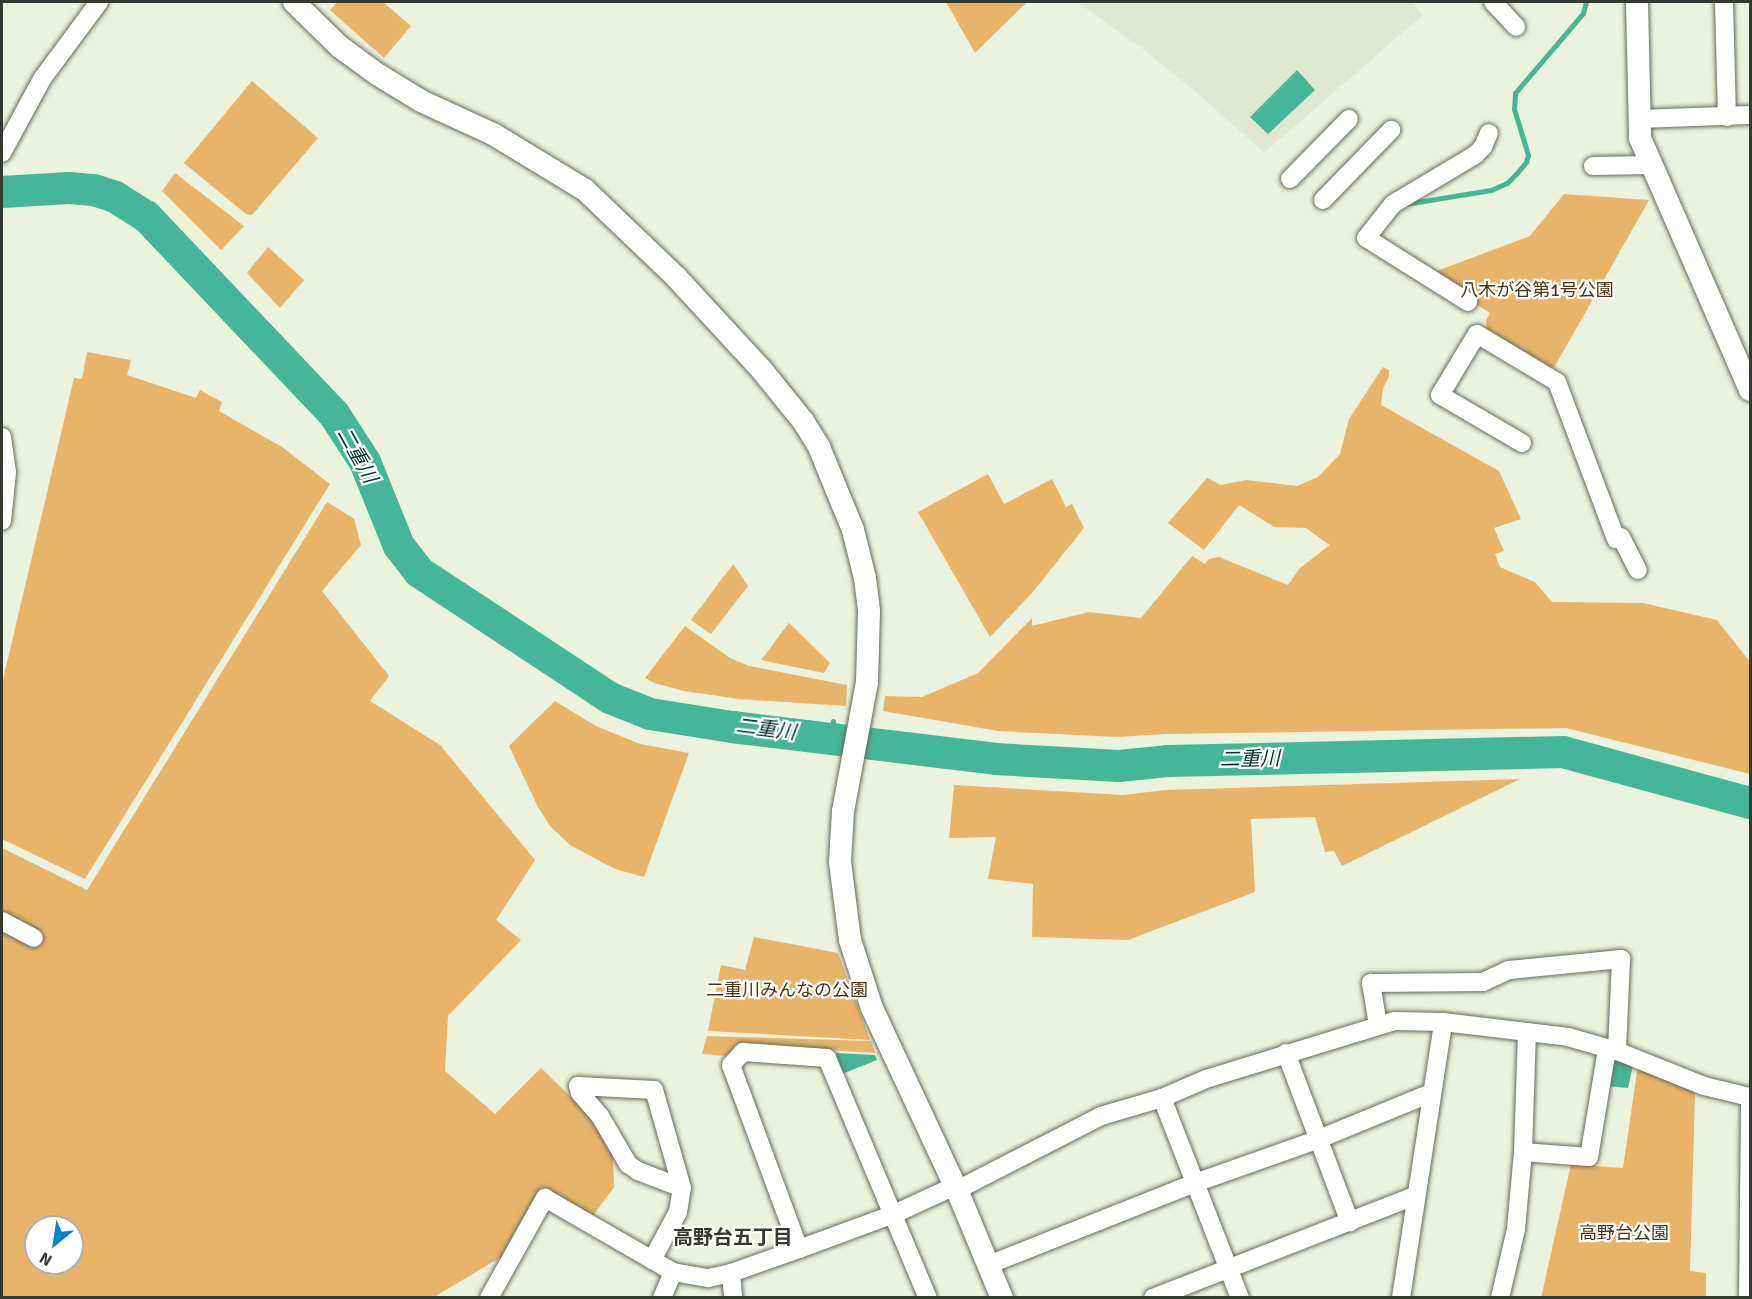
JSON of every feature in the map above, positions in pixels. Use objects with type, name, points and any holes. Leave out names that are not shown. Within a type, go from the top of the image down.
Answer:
[{"type":"street","points":[[2,150],[42,79],[99,2]]},
{"type":"street","points":[[294,2],[340,46],[377,75],[421,101],[493,134],[585,190],[676,277],[783,394],[819,447],[846,508],[859,552],[869,611],[870,654],[843,811],[840,862],[850,940],[872,1008],[956,1188],[1002,1298]]},
{"type":"street","points":[[1493,2],[1516,27]]},
{"type":"street","points":[[1637,2],[1641,138],[1750,390]]},
{"type":"street","points":[[1724,2],[1727,117]]},
{"type":"street","points":[[1639,119],[1750,115]]},
{"type":"street","points":[[1290,179],[1348,118]]},
{"type":"street","points":[[1323,200],[1391,130]]},
{"type":"street","points":[[1468,302],[1366,238],[1393,204],[1475,155],[1483,147],[1489,133]]},
{"type":"street","points":[[1593,166],[1651,165]]},
{"type":"street","points":[[1522,443],[1440,395],[1477,334],[1557,382],[1619,538],[1638,570]]},
{"type":"street","points":[[2,436],[7,472],[2,521]]},
{"type":"street","points":[[2,921],[34,938]]},
{"type":"street","points":[[1378,1025],[1371,983],[1483,982],[1509,970],[1622,959],[1612,1050],[1589,1157],[1523,1152]]},
{"type":"street","points":[[489,1298],[544,1198],[673,1272],[708,1278],[731,1273],[894,1214],[956,1188],[1101,1116],[1162,1098],[1206,1078],[1286,1053],[1378,1025],[1418,1019],[1568,1037],[1612,1050],[1704,1086],[1750,1097],[1748,1298]]},
{"type":"street","points":[[1401,1298],[1443,1022]]},
{"type":"street","points":[[1500,1298],[1516,1229],[1523,1152],[1527,1032]]},
{"type":"street","points":[[799,1249],[731,1065],[743,1052],[827,1058],[928,1298]]},
{"type":"street","points":[[1286,1053],[1350,1222]]},
{"type":"street","points":[[652,1260],[678,1212],[682,1188],[654,1090],[578,1086],[580,1093],[600,1116],[628,1164],[638,1171],[682,1188]]},
{"type":"street","points":[[988,1265],[1195,1183],[1319,1139],[1431,1093]]},
{"type":"street","points":[[1162,1098],[1239,1298]]},
{"type":"street","points":[[1153,1298],[1415,1196]]},
{"type":"street","points":[[662,1298],[673,1272]]},
{"type":"street","points":[[731,1273],[733,1298]]},
{"type":"shaded area","points":[[1077,2],[1412,2],[1423,15],[1264,153],[1203,98],[1139,46]]},
{"type":"shaded area","points":[[1297,70],[1315,90],[1268,134],[1250,117]]},
{"type":"shaded area","points":[[836,1053],[875,1055],[877,1060],[842,1074]]},
{"type":"shaded area","points":[[1619,1059],[1633,1065],[1628,1088],[1608,1086],[1610,1065]]},
{"type":"green space","points":[[337,2],[383,2],[411,26],[384,58],[330,10]]},
{"type":"green space","points":[[946,2],[1027,2],[975,53]]},
{"type":"green space","points":[[252,81],[318,138],[252,215],[246,214],[184,163]]},
{"type":"green space","points":[[175,173],[244,226],[221,250],[162,191]]},
{"type":"green space","name":"八木が谷第1号公園","points":[[1564,194],[1649,200],[1555,366],[1549,369],[1487,333],[1486,321],[1490,313],[1429,274],[1530,236]]},
{"type":"green space","points":[[268,247],[304,280],[280,308],[247,273]]},
{"type":"green space","points":[[87,352],[131,360],[127,375],[196,398],[200,390],[222,402],[219,411],[282,447],[330,484],[85,879],[2,839],[2,684],[74,378],[82,379]]},
{"type":"green space","points":[[1383,367],[1389,370],[1389,377],[1383,388],[1381,405],[1499,471],[1521,519],[1494,528],[1504,551],[1495,554],[1500,567],[1535,582],[1552,602],[1643,603],[1717,620],[1750,662],[1750,774],[1566,728],[1165,734],[1118,737],[998,731],[883,711],[885,696],[922,697],[978,673],[1032,618],[1032,626],[1089,612],[1141,618],[1192,556],[1205,564],[1209,559],[1219,557],[1288,585],[1300,568],[1330,545],[1306,528],[1274,527],[1239,505],[1204,550],[1168,523],[1207,478],[1221,485],[1246,480],[1297,486],[1318,477],[1340,454],[1349,419]]},
{"type":"green space","points":[[988,474],[1004,504],[1052,479],[1066,507],[1072,504],[1084,528],[1032,593],[990,637],[918,512]]},
{"type":"green space","points":[[327,502],[354,519],[361,545],[322,591],[389,676],[370,701],[440,745],[535,860],[496,920],[521,940],[448,1016],[445,1071],[495,1114],[541,1068],[596,1121],[613,1157],[614,1187],[592,1217],[541,1188],[503,1256],[434,1297],[2,1297],[2,848],[87,890]]},
{"type":"green space","points":[[733,564],[748,586],[711,634],[691,620]]},
{"type":"green space","points":[[789,623],[830,663],[824,673],[761,660]]},
{"type":"green space","points":[[685,626],[730,658],[749,666],[847,685],[846,706],[739,699],[684,691],[654,683],[645,678]]},
{"type":"green space","points":[[555,701],[596,726],[640,744],[689,753],[644,877],[615,869],[570,845],[550,826],[538,807],[509,746]]},
{"type":"green space","points":[[1520,779],[1342,866],[1334,851],[1325,852],[1315,817],[1251,819],[1255,892],[1128,940],[1032,937],[1033,884],[988,879],[996,837],[949,838],[954,785],[1123,795],[1166,790]]},
{"type":"green space","name":"二重川みんなの公園","points":[[754,937],[838,953],[870,1040],[708,1031],[721,965],[745,970]]},
{"type":"green space","points":[[707,1036],[871,1041],[875,1053],[736,1044],[727,1056],[702,1054]]},
{"type":"green space","name":"高野台公園","points":[[1638,1065],[1690,1086],[1695,1094],[1690,1271],[1706,1273],[1706,1297],[1541,1298],[1571,1164],[1623,1168]]},
{"type":"waterway","points":[[1405,204],[1491,190],[1507,183],[1516,174],[1526,162],[1528,155],[1514,109],[1515,93],[1583,13],[1586,2]]},
{"type":"waterway","name":"二重川","points":[[2,192],[69,188],[94,190],[115,197],[146,216],[334,414],[365,462],[399,546],[419,572],[610,698],[650,714],[732,727],[996,759],[1119,766],[1168,761],[1563,752],[1750,803]]},
{"type":"waterway","points":[[832,739],[833,721]]},
{"type":"district","name":"高野台五丁目","points":[[733,1237]]}]
